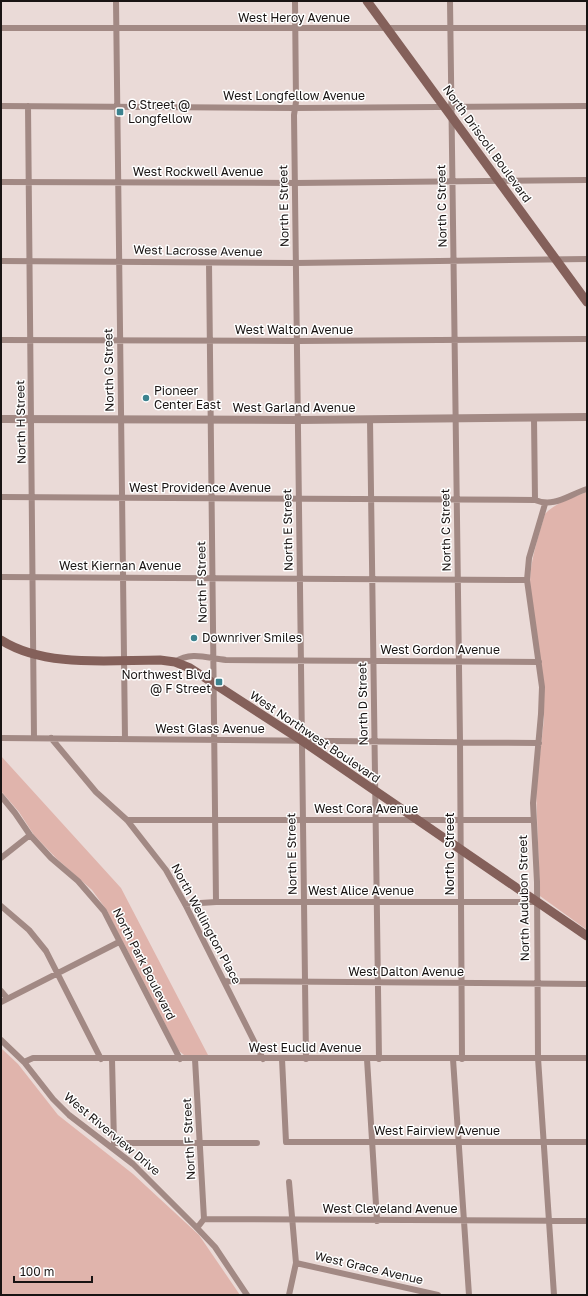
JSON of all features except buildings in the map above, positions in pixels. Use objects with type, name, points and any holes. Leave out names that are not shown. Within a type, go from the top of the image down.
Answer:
[{"type":"main road","name":"North Driscoll Boulevard","points":[[367,1],[448,107],[452,117],[587,302]]},
{"type":"main road","name":"West Northwest Boulevard","points":[[1,640],[34,655],[60,659],[160,660],[175,662],[190,668],[301,740],[374,792],[587,936]]},
{"type":"street","name":"North G Street","points":[[116,1],[125,739]]},
{"type":"street","name":"North E Street","points":[[295,1],[298,500],[306,1059]]},
{"type":"street","points":[[448,107],[451,28],[450,1]]},
{"type":"street","name":"West Heroy Avenue","points":[[1,28],[587,28]]},
{"type":"street","name":"West Longfellow Avenue","points":[[1,106],[295,108],[587,106]]},
{"type":"street","name":"North H Street","points":[[28,106],[34,577],[34,738]]},
{"type":"street","name":"North C Street","points":[[452,117],[460,741],[462,1060]]},
{"type":"street","name":"West Rockwell Avenue","points":[[1,182],[295,183],[587,180]]},
{"type":"street","name":"West Lacrosse Avenue","points":[[1,261],[296,263],[587,259]]},
{"type":"street","name":"North F Street","points":[[209,262],[213,499],[216,902]]},
{"type":"street","name":"West Walton Avenue","points":[[1,340],[297,341],[587,339]]},
{"type":"street","name":"West Garland Avenue","points":[[1,419],[370,420],[587,417]]},
{"type":"street","points":[[534,418],[535,500]]},
{"type":"street","name":"North D Street","points":[[370,420],[378,1059]]},
{"type":"street","points":[[545,504],[553,503],[587,489]]},
{"type":"street","name":"West Providence Avenue","points":[[1,497],[298,500],[535,500],[545,504]]},
{"type":"street","name":"North Audubon Street","points":[[545,504],[529,558],[528,580],[542,694],[539,743],[534,785],[533,820],[537,902],[538,1058],[554,1295]]},
{"type":"street","name":"West Kiernan Avenue","points":[[1,577],[528,580]]},
{"type":"street","name":"West Gordon Avenue","points":[[175,662],[184,656],[208,657],[226,660],[539,662]]},
{"type":"street","name":"West Glass Avenue","points":[[1,738],[374,740],[539,743]]},
{"type":"street","name":"North Wellington Place","points":[[51,738],[96,792],[127,820],[166,870],[225,981],[263,1059]]},
{"type":"street","name":"North Park Boulevard","points":[[1,796],[30,835],[51,858],[78,881],[104,911],[180,1059]]},
{"type":"street","name":"West Cora Avenue","points":[[127,820],[533,820]]},
{"type":"street","points":[[1,858],[30,835]]},
{"type":"street","name":"West Alice Avenue","points":[[185,904],[216,902],[537,902]]},
{"type":"street","points":[[1,906],[29,930],[46,951],[101,1059]]},
{"type":"street","points":[[1,991],[4,1000],[119,942]]},
{"type":"street","name":"West Dalton Avenue","points":[[225,981],[587,984]]},
{"type":"street","name":"West Riverview Drive","points":[[1,1040],[24,1062],[53,1099],[68,1115],[112,1145],[149,1178],[214,1247],[247,1295]]},
{"type":"street","name":"West Euclid Avenue","points":[[24,1062],[33,1058],[462,1060],[587,1058]]},
{"type":"street","points":[[112,1059],[112,1145],[257,1142]]},
{"type":"street","name":"North F Street","points":[[195,1059],[204,1219]]},
{"type":"street","name":"West Fairview Avenue","points":[[282,1059],[286,1142],[587,1142]]},
{"type":"street","points":[[367,1059],[377,1221]]},
{"type":"street","points":[[453,1059],[469,1295]]},
{"type":"street","points":[[289,1182],[296,1263],[289,1295]]},
{"type":"street","points":[[197,1228],[204,1219]]},
{"type":"street","name":"West Cleveland Avenue","points":[[204,1219],[587,1221]]},
{"type":"street","name":"West Grace Avenue","points":[[296,1263],[438,1295]]},
{"type":"shaded area","points":[[587,492],[587,930],[540,896],[536,790],[544,719],[544,698],[530,576],[537,540],[545,514],[549,510],[570,498]]},
{"type":"shaded area","points":[[1,756],[121,888],[208,1055],[184,1055],[179,1051],[106,909],[92,890],[56,858],[34,835],[19,812],[1,791]]},
{"type":"shaded area","points":[[1,1048],[18,1064],[58,1115],[133,1174],[199,1235],[240,1295],[1,1295]]},
{"type":"place","name":"G Street @ Longfellow","points":[[120,112]]},
{"type":"place","name":"Pioneer Center East","points":[[146,398]]},
{"type":"place","name":"Downriver Smiles","points":[[194,638]]},
{"type":"place","name":"Northwest Blvd @ F Street","points":[[219,682]]}]
